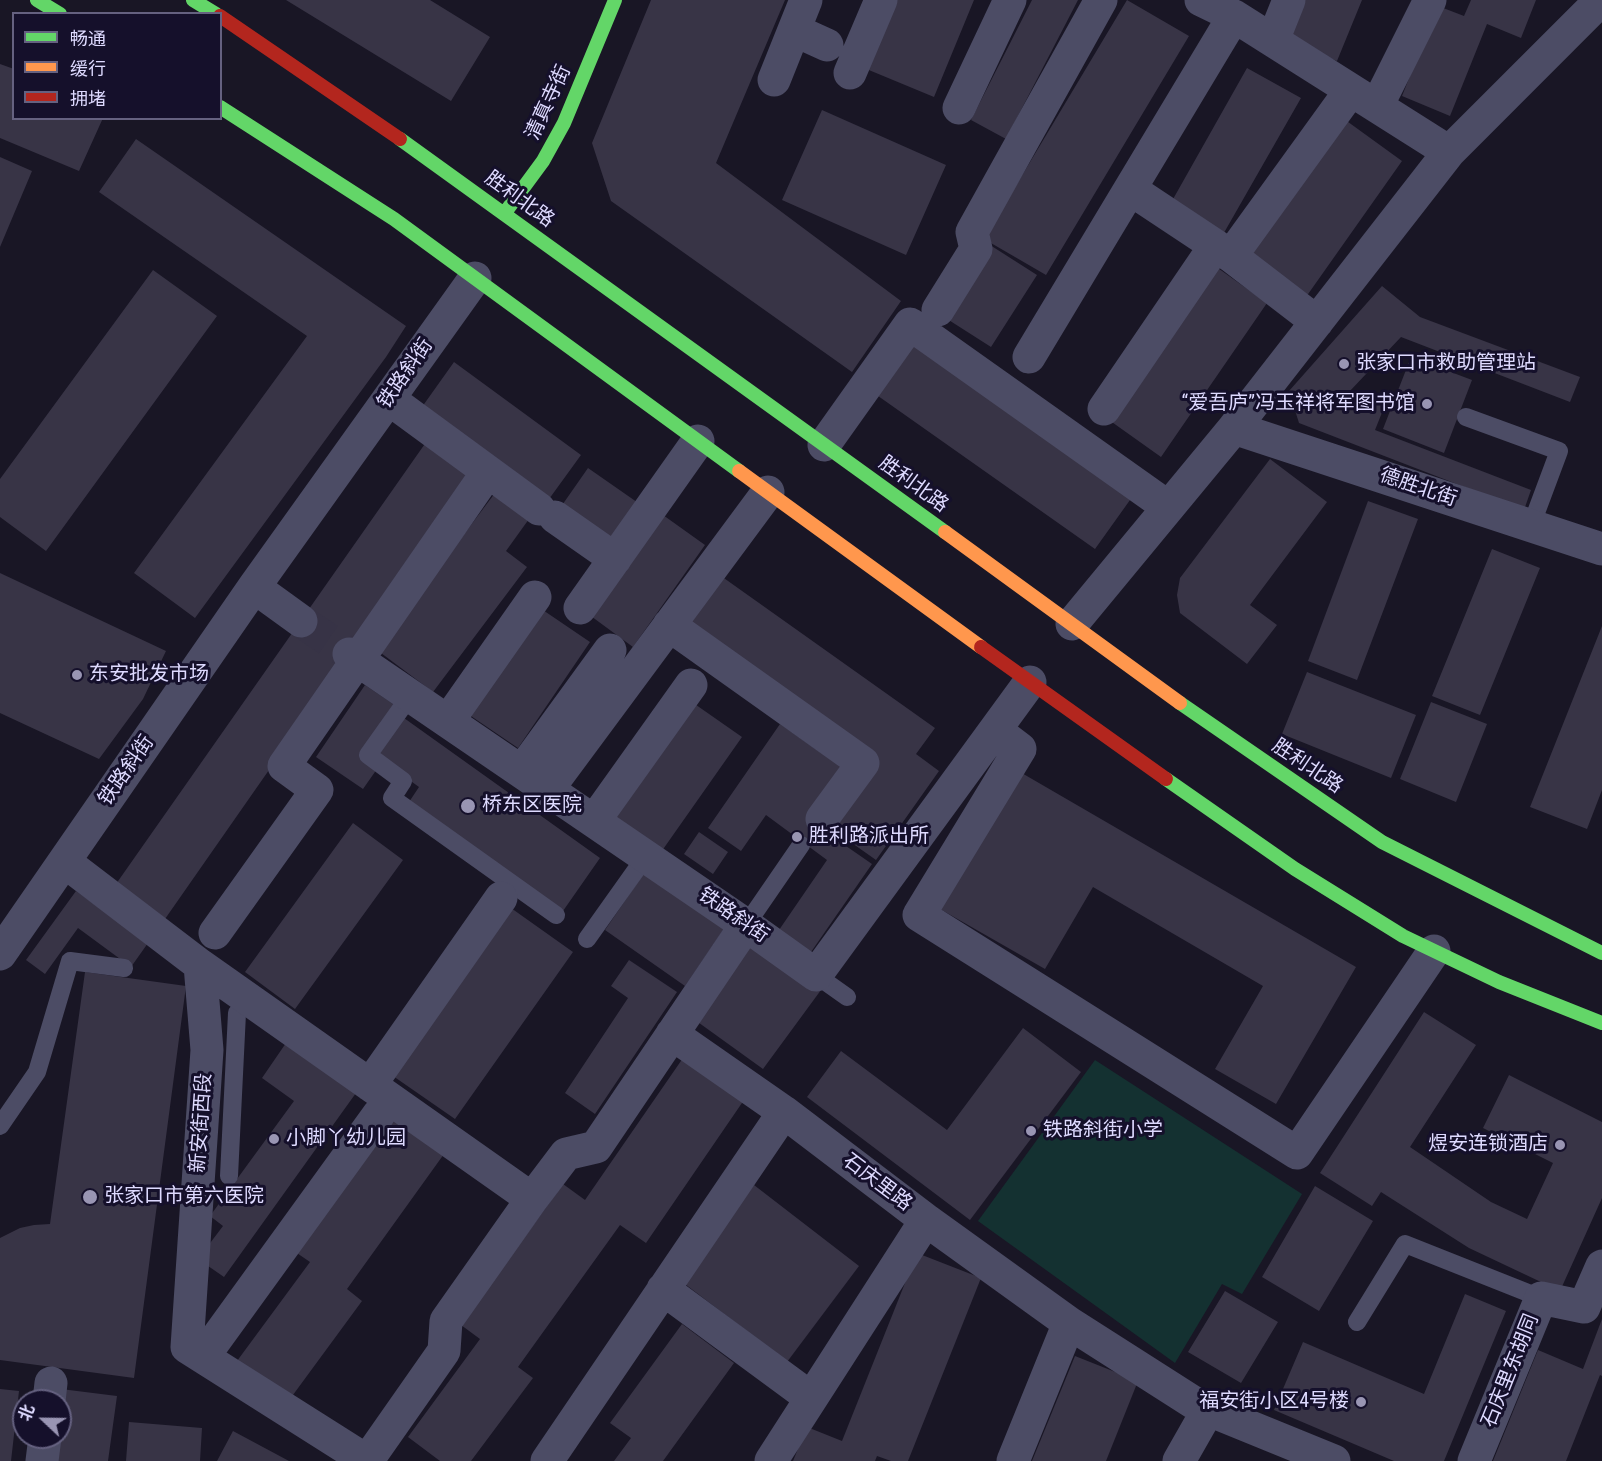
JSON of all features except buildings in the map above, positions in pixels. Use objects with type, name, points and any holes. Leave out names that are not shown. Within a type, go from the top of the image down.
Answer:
[{"type":"main road","points":[[37,0],[57,12]]},
{"type":"main road","points":[[193,0],[213,12]]},
{"type":"main road","name":"清真寺街","points":[[504,214],[543,161],[564,123],[615,0]]},
{"type":"main road","name":"胜利北路","points":[[222,17],[333,91],[1233,741],[1382,842],[1602,953]]},
{"type":"main road","points":[[222,108],[394,219],[1030,682],[1295,868],[1403,936],[1500,982],[1602,1023]]},
{"type":"street","points":[[774,80],[806,0]]},
{"type":"street","points":[[850,73],[881,0]]},
{"type":"street","points":[[959,108],[1010,0]]},
{"type":"street","points":[[938,310],[976,249],[972,232],[1101,0]]},
{"type":"street","points":[[1201,0],[1234,16],[1449,152]]},
{"type":"street","points":[[1273,40],[1289,0]]},
{"type":"street","points":[[1104,409],[1223,251],[1364,98],[1430,0]]},
{"type":"street","points":[[1072,624],[1234,428],[1449,152],[1601,0]]},
{"type":"street","points":[[1029,357],[1234,16]]},
{"type":"street","points":[[794,30],[827,45]]},
{"type":"street","points":[[1130,189],[1223,251],[1317,321]]},
{"type":"street","name":"铁路斜街","points":[[0,954],[254,587],[475,278]]},
{"type":"street","points":[[824,445],[910,324],[1168,507]]},
{"type":"street","points":[[388,399],[615,559]]},
{"type":"street","name":"德胜北街","points":[[1234,428],[1602,549]]},
{"type":"street","points":[[580,608],[698,441]]},
{"type":"street","points":[[215,933],[317,790],[284,766],[354,658],[480,483]]},
{"type":"street","points":[[548,789],[768,492]]},
{"type":"street","points":[[254,587],[301,621]]},
{"type":"street","points":[[448,721],[535,597]]},
{"type":"street","points":[[669,625],[863,763],[822,819]]},
{"type":"street","points":[[522,771],[610,650]]},
{"type":"street","name":"铁路斜街","points":[[354,658],[646,856],[816,975]]},
{"type":"street","points":[[816,975],[1030,682]]},
{"type":"street","points":[[594,821],[691,685]]},
{"type":"street","points":[[995,730],[1020,749],[919,915],[1297,1153],[1434,951]]},
{"type":"street","points":[[65,862],[374,1099],[532,1198]]},
{"type":"street","points":[[203,1357],[374,1099],[501,898]]},
{"type":"street","points":[[367,1461],[444,1351],[446,1321],[532,1198],[566,1154],[596,1147],[746,925]]},
{"type":"street","name":"新安街西段","points":[[200,965],[207,1050],[218,1098],[187,1347],[367,1461]]},
{"type":"street","name":"石庆里路","points":[[672,1034],[783,1112],[926,1220],[1069,1323],[1199,1406],[1334,1461]]},
{"type":"street","points":[[547,1461],[783,1112]]},
{"type":"street","points":[[771,1461],[926,1220]]},
{"type":"street","name":"石庆里东胡同","points":[[1474,1461],[1541,1298],[1584,1307],[1602,1266]]},
{"type":"street","points":[[663,1289],[811,1398]]},
{"type":"street","points":[[1012,1461],[1069,1323]]},
{"type":"street","points":[[1179,1461],[1208,1410]]},
{"type":"lane","points":[[1466,417],[1559,451],[1531,526]]},
{"type":"lane","points":[[410,696],[368,755],[403,781],[392,798],[556,915]]},
{"type":"lane","points":[[746,925],[801,844]]},
{"type":"lane","points":[[587,939],[646,856]]},
{"type":"lane","points":[[0,1126],[37,1072],[70,961],[124,968]]},
{"type":"lane","points":[[816,975],[847,997]]},
{"type":"lane","points":[[229,1176],[218,1098],[237,1013]]},
{"type":"lane","points":[[1357,1322],[1405,1244],[1541,1298]]},
{"type":"green space","points":[[1095,1060],[1302,1194],[1242,1294],[1222,1284],[1175,1363],[978,1221]]},
{"type":"tunnel","points":[[301,621],[349,654]]},
{"type":"traffic: fast","points":[[37,0],[57,12]]},
{"type":"traffic: fast","points":[[193,0],[213,12]]},
{"type":"traffic: fast","points":[[504,214],[543,161],[564,123],[615,0]]},
{"type":"traffic: fast","points":[[222,108],[394,219],[739,471]]},
{"type":"traffic: fast","points":[[400,139],[945,532]]},
{"type":"traffic: fast","points":[[1180,703],[1382,842],[1602,953]]},
{"type":"traffic: fast","points":[[1166,779],[1295,869],[1403,936],[1499,982],[1602,1023]]},
{"type":"traffic: slow","points":[[739,471],[981,647]]},
{"type":"traffic: slow","points":[[945,532],[1180,703]]},
{"type":"traffic: jam","points":[[222,17],[400,139]]},
{"type":"traffic: jam","points":[[981,647],[1166,779]]},
{"type":"place","name":"张家口市救助管理站","points":[[1344,364]]},
{"type":"place","name":"“爱吾庐”冯玉祥将军图书馆","points":[[1427,404]]},
{"type":"place","name":"东安批发市场","points":[[77,675]]},
{"type":"place","name":"桥东区医院","points":[[468,806]]},
{"type":"place","name":"胜利路派出所","points":[[797,837]]},
{"type":"place","name":"铁路斜街小学","points":[[1031,1131]]},
{"type":"place","name":"小脚丫幼儿园","points":[[274,1139]]},
{"type":"place","name":"煜安连锁酒店","points":[[1560,1145]]},
{"type":"place","name":"张家口市第六医院","points":[[90,1197]]},
{"type":"place","name":"福安街小区4号楼","points":[[1361,1402]]}]
